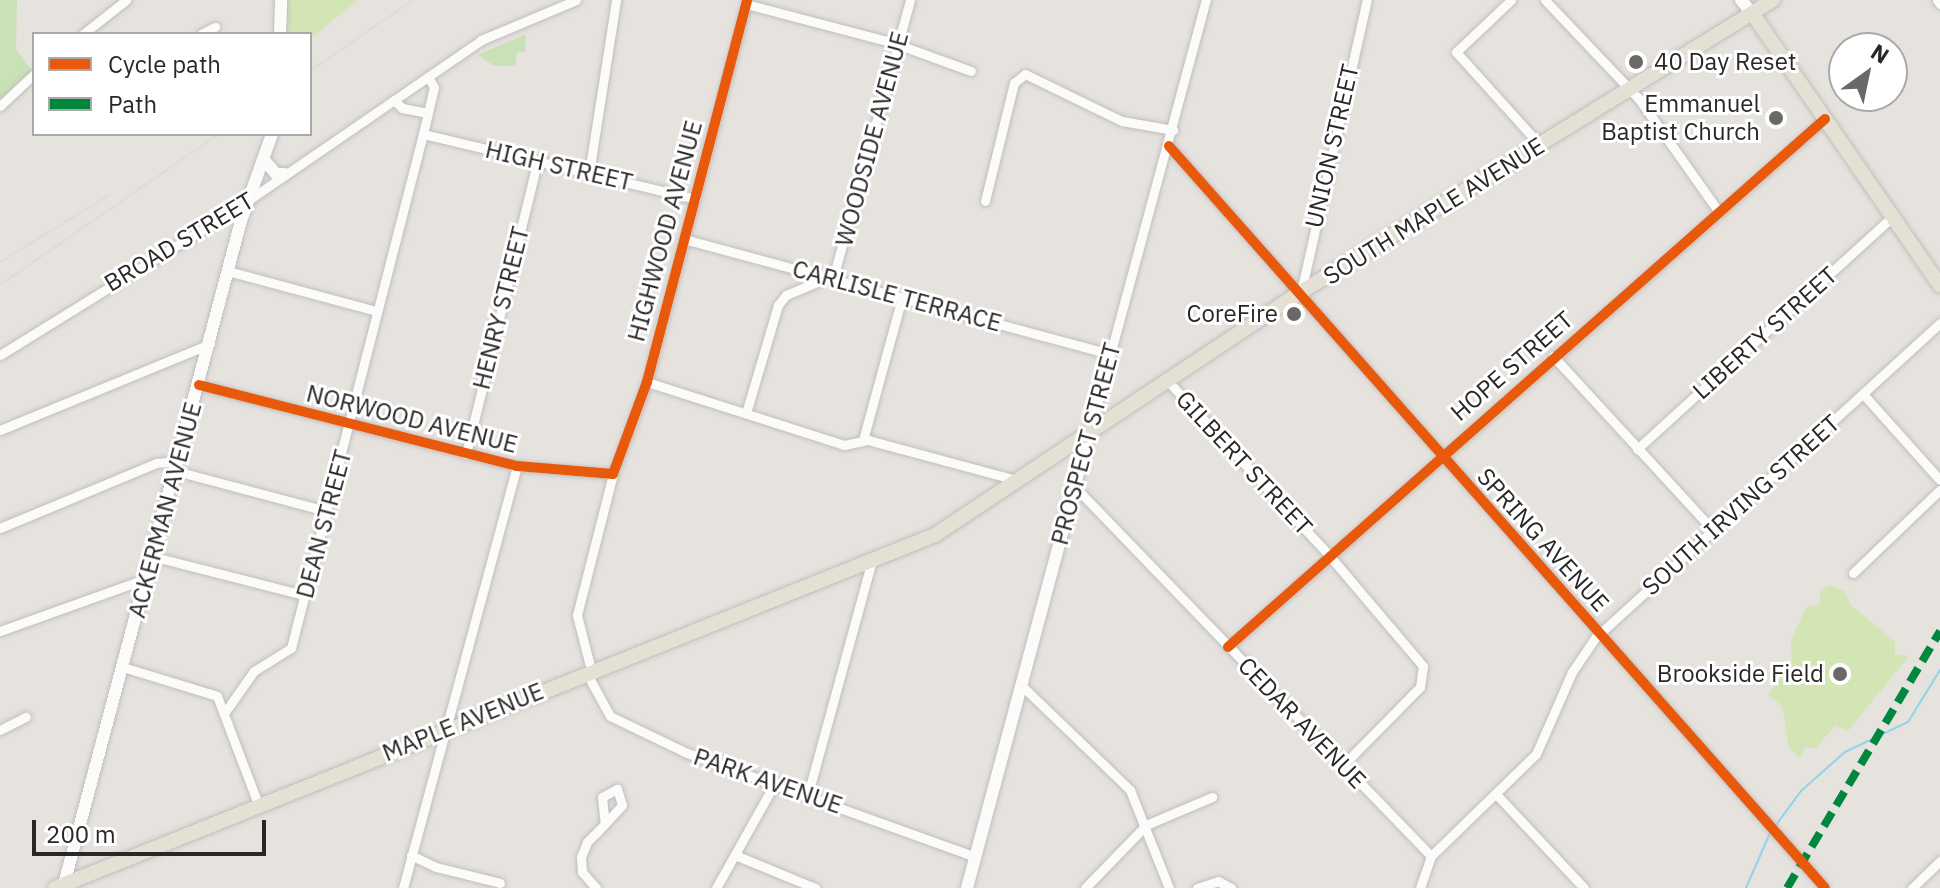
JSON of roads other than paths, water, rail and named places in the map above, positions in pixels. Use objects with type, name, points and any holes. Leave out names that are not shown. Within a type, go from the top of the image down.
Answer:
[{"type":"main road","name":"SOUTH MAPLE AVENUE","points":[[872,560],[935,535],[1301,292],[1773,0]]},
{"type":"main road","points":[[1752,13],[1940,286]]},
{"type":"main road","name":"MAPLE AVENUE","points":[[60,887],[446,727],[872,560]]},
{"type":"street","points":[[86,32],[126,0]]},
{"type":"street","points":[[280,32],[281,0]]},
{"type":"street","name":"BROAD STREET","points":[[0,355],[248,201],[481,40],[576,0]]},
{"type":"street","points":[[589,173],[616,0]]},
{"type":"street","name":"WOODSIDE AVENUE","points":[[746,413],[778,305],[786,295],[831,278],[910,0]]},
{"type":"street","name":"PROSPECT STREET","points":[[967,888],[1206,0]]},
{"type":"street","name":"UNION STREET","points":[[1301,292],[1367,0]]},
{"type":"street","points":[[1511,0],[1456,52],[1541,146]]},
{"type":"street","points":[[1545,0],[1631,90],[1719,212]]},
{"type":"street","points":[[1741,0],[1752,13]]},
{"type":"street","points":[[746,2],[898,45],[971,71]]},
{"type":"street","name":"HIGHWOOD AVENUE","points":[[589,671],[577,615],[615,472],[647,382],[746,2]]},
{"type":"street","points":[[205,32],[215,27]]},
{"type":"street","points":[[985,201],[1014,83],[1025,74],[1122,121],[1173,130]]},
{"type":"street","points":[[0,106],[32,76]]},
{"type":"street","name":"DEAN STREET","points":[[225,712],[254,671],[291,648],[351,426],[376,311],[423,134],[434,87],[428,77]]},
{"type":"street","points":[[394,100],[402,108],[427,113]]},
{"type":"street","name":"HOPE STREET","points":[[1228,647],[1328,554],[1825,119]]},
{"type":"street","name":"HIGH STREET","points":[[423,134],[695,199]]},
{"type":"street","name":"ACKERMAN AVENUE","points":[[60,887],[123,667],[228,271],[271,136]]},
{"type":"street","name":"SPRING AVENUE","points":[[1169,146],[1825,888]]},
{"type":"street","points":[[264,160],[276,174],[285,174]]},
{"type":"street","name":"HENRY STREET","points":[[466,454],[537,162]]},
{"type":"street","name":"LIBERTY STREET","points":[[1637,449],[1892,217]]},
{"type":"street","name":"CARLISLE TERRACE","points":[[684,239],[1109,354]]},
{"type":"street","points":[[228,271],[376,311]]},
{"type":"street","points":[[863,440],[902,297]]},
{"type":"street","name":"SOUTH IRVING STREET","points":[[1420,888],[1431,856],[1536,754],[1572,672],[1599,634],[1940,323]]},
{"type":"street","points":[[0,430],[210,344]]},
{"type":"street","points":[[1553,356],[1713,530]]},
{"type":"street","name":"GILBERT STREET","points":[[1166,379],[1328,554],[1420,660],[1424,673],[1416,692],[1343,765]]},
{"type":"street","points":[[647,382],[844,445],[863,440],[1016,480]]},
{"type":"street","name":"NORWOOD AVENUE","points":[[199,385],[517,466],[615,472]]},
{"type":"street","points":[[1863,394],[1940,480]]},
{"type":"street","points":[[0,528],[156,463],[177,466],[326,511]]},
{"type":"street","points":[[403,888],[517,466]]},
{"type":"street","name":"CEDAR AVENUE","points":[[1074,486],[1431,856]]},
{"type":"street","points":[[1853,573],[1940,490]]},
{"type":"street","points":[[151,556],[304,595]]},
{"type":"street","points":[[808,794],[872,560]]},
{"type":"street","points":[[0,631],[145,579]]},
{"type":"street","points":[[123,667],[217,696],[258,804]]},
{"type":"street","name":"PARK AVENUE","points":[[589,671],[610,716],[687,753],[976,857]]},
{"type":"street","points":[[1022,686],[1130,790],[1146,825],[1154,861],[1169,888]]},
{"type":"street","points":[[0,730],[26,717]]},
{"type":"street","points":[[716,888],[775,783]]},
{"type":"street","points":[[1496,794],[1584,888]]},
{"type":"street","points":[[1085,888],[1146,825],[1212,797]]},
{"type":"street","points":[[596,888],[585,878],[581,857],[605,824]]},
{"type":"street","points":[[411,855],[436,867],[500,883]]},
{"type":"street","points":[[735,855],[815,888]]},
{"type":"street","points":[[1912,888],[1940,861]]},
{"type":"street","points":[[1197,888],[1218,881],[1231,888]]},
{"type":"waterway","points":[[1776,825],[1801,791],[1845,752],[1908,722],[1940,670]]},
{"type":"waterway","points":[[1746,888],[1770,833]]},
{"type":"railway","points":[[312,70],[413,0]]},
{"type":"railway","points":[[0,285],[216,136]]},
{"type":"railway","points":[[0,262],[108,196]]},
{"type":"place","name":"40 Day Reset","points":[[1636,62]]},
{"type":"place","name":"Emmanuel Baptist Church","points":[[1776,118]]},
{"type":"place","name":"CoreFire","points":[[1294,314]]},
{"type":"place","name":"Brookside Field","points":[[1840,674]]}]
